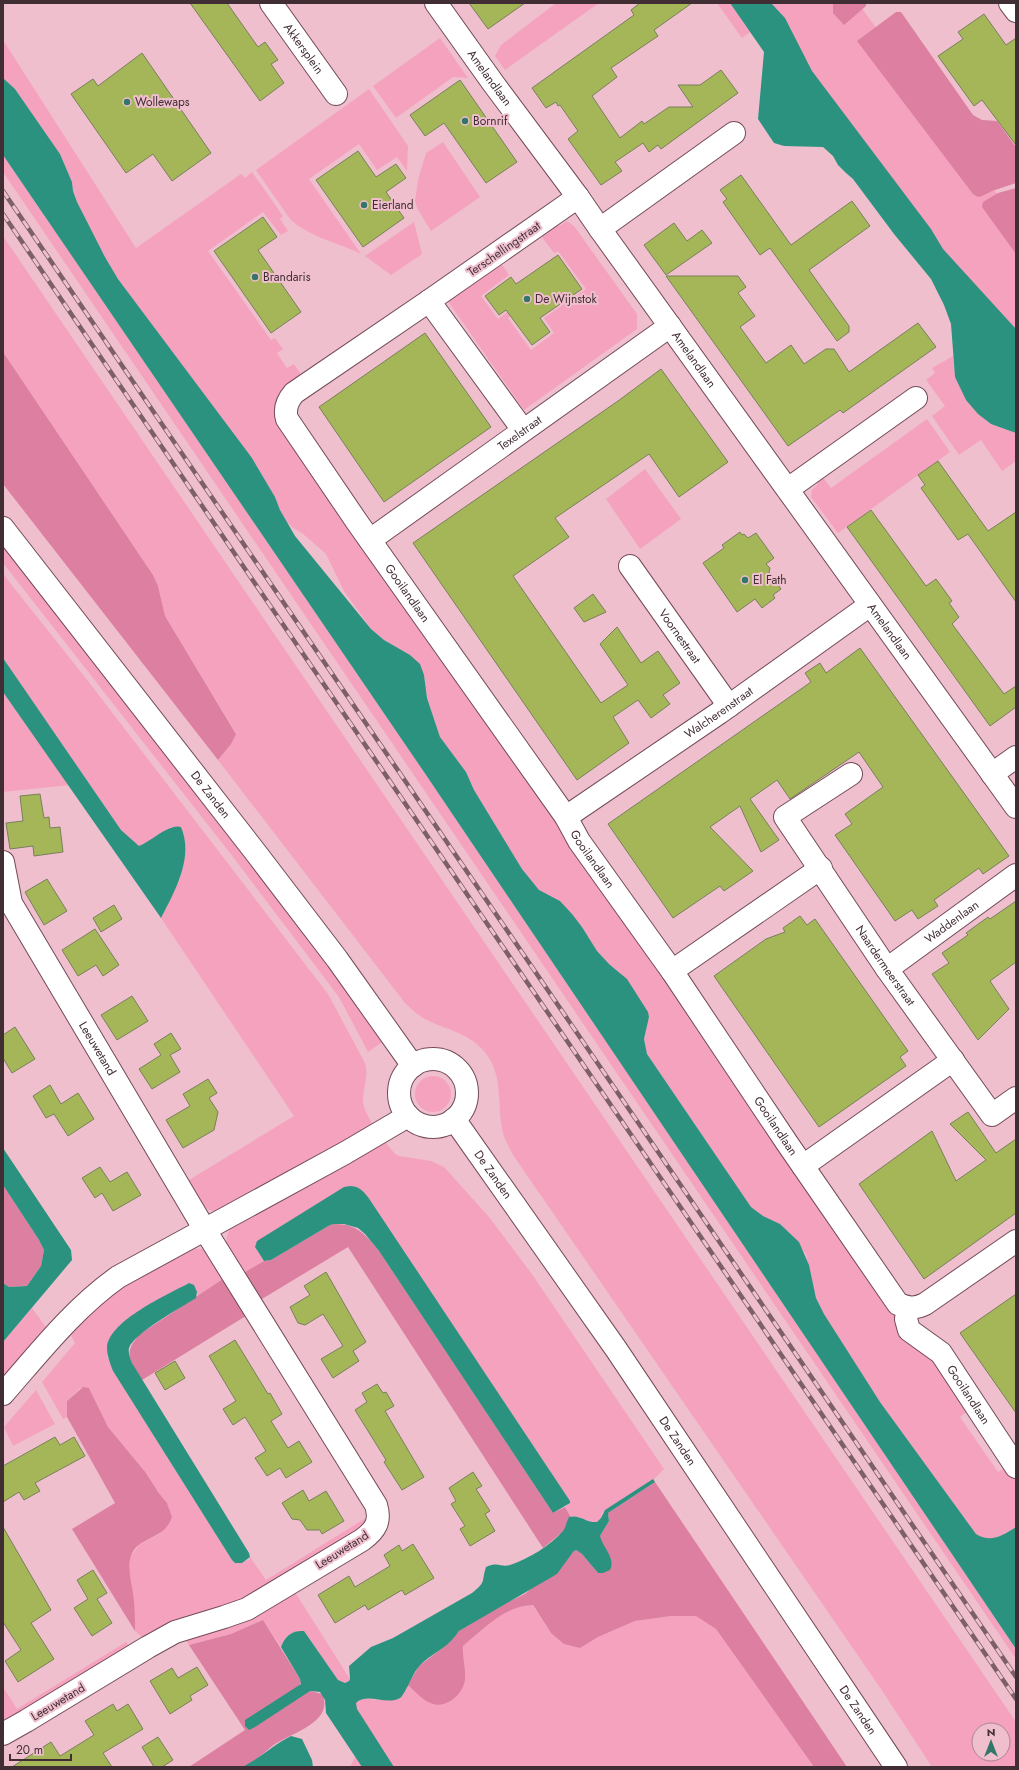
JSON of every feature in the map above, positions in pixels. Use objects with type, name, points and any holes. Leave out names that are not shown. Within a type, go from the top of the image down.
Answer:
[{"type":"street","name":"Akkersplein","points":[[271,3],[336,94]]},
{"type":"street","name":"Amelandlaan","points":[[436,3],[492,83],[578,197],[1016,807]]},
{"type":"street","points":[[1010,3],[1016,11]]},
{"type":"street","points":[[600,229],[734,133]]},
{"type":"street","name":"Terschellingstraat","points":[[286,405],[294,393],[578,197]]},
{"type":"street","points":[[429,301],[523,430]]},
{"type":"street","name":"Texelstraat","points":[[370,540],[670,326]]},
{"type":"street","points":[[788,489],[916,398]]},
{"type":"street","name":"Gooilandlaan","points":[[286,405],[285,411],[287,419],[370,540],[566,817],[579,841],[672,971],[898,1304],[908,1308],[906,1319],[909,1330],[941,1353],[1016,1467]]},
{"type":"street","name":"De Zanden","points":[[3,528],[261,859],[341,965],[413,1066]]},
{"type":"street","name":"Voornestraat","points":[[630,566],[729,706]]},
{"type":"street","name":"Walcherenstraat","points":[[566,817],[729,706],[870,605]]},
{"type":"street","points":[[992,774],[1016,757]]},
{"type":"street","name":"Naardermeerstraat","points":[[851,774],[786,817],[887,968],[992,1115],[1016,1098]]},
{"type":"street","name":"Leeuwetand","points":[[3,862],[11,903],[205,1230],[376,1505],[378,1519],[377,1526],[372,1533],[362,1540],[247,1609],[224,1618],[175,1632],[3,1734]]},
{"type":"street","points":[[672,971],[821,868]]},
{"type":"street","name":"Waddenlaan","points":[[887,968],[1016,875]]},
{"type":"street","points":[[803,1166],[953,1060]]},
{"type":"street","points":[[424,1061],[441,1061],[451,1065],[460,1073],[465,1083],[466,1094],[461,1111],[454,1119],[439,1126],[427,1126],[417,1123],[408,1116],[401,1104],[399,1090],[404,1076],[413,1066],[424,1061]]},
{"type":"street","points":[[3,1394],[62,1327],[104,1286],[132,1268],[205,1230],[345,1153],[408,1116]]},
{"type":"street","name":"De Zanden","points":[[454,1119],[616,1349],[896,1767]]},
{"type":"street","points":[[908,1308],[917,1308],[925,1304],[1016,1241]]},
{"type":"shaded area","points":[[556,3],[599,3],[505,70],[495,56],[501,45]]},
{"type":"shaded area","points":[[717,3],[730,3],[750,32],[742,38]]},
{"type":"shaded area","points":[[730,3],[771,3],[785,18],[812,71],[931,229],[943,249],[1016,329],[1016,433],[991,424],[978,414],[966,400],[955,377],[951,324],[944,305],[931,279],[894,234],[853,179],[838,165],[833,156],[823,147],[784,146],[774,143],[758,119],[764,52]]},
{"type":"shaded area","points":[[738,3],[858,3],[1016,220],[1016,397]]},
{"type":"shaded area","points":[[833,3],[866,3],[866,6],[844,25],[833,13]]},
{"type":"shaded area","points":[[896,12],[901,12],[973,115],[982,120],[997,121],[1016,147],[1016,183],[982,196],[978,197],[973,194],[857,41]]},
{"type":"shaded area","points":[[440,38],[468,78],[453,77],[396,118],[373,86]]},
{"type":"shaded area","points":[[3,40],[136,248],[241,174],[245,178],[252,172],[283,216],[280,219],[288,231],[281,235],[263,212],[208,251],[271,340],[275,338],[283,349],[277,353],[287,368],[294,364],[302,376],[282,396],[924,1347],[972,1408],[960,1417],[998,1472],[1011,1464],[1016,1471],[1016,1527],[1001,1536],[992,1538],[981,1537],[976,1534],[880,1402],[824,1314],[816,1298],[806,1254],[780,1224],[763,1216],[751,1207],[647,1054],[644,1039],[649,1017],[619,972],[597,951],[582,927],[560,901],[539,890],[522,869],[474,790],[466,772],[440,737],[427,698],[424,675],[410,655],[384,640],[371,629],[344,591],[326,554],[302,533],[293,528],[282,516],[275,497],[252,458],[118,279],[77,202],[73,191],[72,182],[60,154],[15,89],[3,78]]},
{"type":"shaded area","points":[[3,78],[15,89],[60,154],[72,182],[73,191],[77,202],[118,279],[252,458],[275,497],[280,510],[295,536],[371,629],[384,640],[410,655],[420,664],[424,675],[427,698],[440,737],[466,772],[474,790],[522,869],[539,890],[560,901],[582,927],[597,951],[609,964],[627,979],[648,1012],[649,1017],[644,1039],[647,1054],[751,1207],[763,1216],[780,1224],[799,1242],[809,1265],[816,1298],[824,1314],[880,1402],[976,1534],[981,1537],[992,1538],[1001,1536],[1016,1527],[1016,1649],[424,772],[3,155]]},
{"type":"shaded area","points":[[369,89],[408,146],[407,171],[397,157],[377,170],[359,144],[309,179],[361,254],[306,231],[290,219],[256,170]]},
{"type":"shaded area","points":[[443,142],[480,197],[431,231],[417,208],[415,201],[418,180],[426,153]]},
{"type":"shaded area","points":[[3,155],[424,772],[1016,1649],[1016,1659],[3,172]]},
{"type":"shaded area","points":[[1016,188],[1016,254],[982,207],[983,202],[998,193]]},
{"type":"shaded area","points":[[567,221],[574,226],[637,314],[637,329],[524,410],[447,300],[501,263],[509,275],[481,296],[498,319],[514,307],[518,311],[508,318],[531,350],[554,333],[544,318],[586,289],[558,251],[554,253],[541,236],[557,224],[559,226]]},
{"type":"shaded area","points":[[414,222],[422,254],[391,275],[365,256]]},
{"type":"shaded area","points":[[3,236],[1016,1722],[1016,1767],[932,1767],[881,1689],[513,1155],[503,1133],[497,1078],[489,1058],[482,1049],[470,1039],[426,1019],[416,1013],[405,1003],[218,760],[231,744],[236,733],[165,616],[158,586],[153,575],[3,352]]},
{"type":"shaded area","points":[[3,352],[153,575],[158,586],[165,616],[236,734],[231,744],[218,760],[3,484]]},
{"type":"shaded area","points":[[953,356],[955,377],[978,414],[991,424],[1016,433],[1016,461],[1002,471],[981,440],[959,455],[932,416],[945,406],[926,380],[935,373],[932,368]]},
{"type":"shaded area","points":[[927,419],[950,452],[838,533],[811,497],[812,490],[818,484],[814,479],[821,475],[831,488]]},
{"type":"shaded area","points":[[645,469],[681,519],[640,549],[606,499]]},
{"type":"shaded area","points":[[3,544],[239,847],[385,1040],[368,1052],[339,997],[230,853],[3,563]]},
{"type":"shaded area","points":[[3,574],[88,681],[328,994],[365,1063],[366,1077],[363,1103],[372,1124],[361,1134],[221,1212],[208,1209],[199,1203],[184,1183],[294,1116],[161,918],[180,878],[184,835],[181,827],[171,827],[150,842],[139,846],[121,830],[3,658]]},
{"type":"shaded area","points":[[3,658],[121,830],[139,846],[166,830],[176,826],[181,827],[184,838],[184,862],[177,885],[161,918],[3,692]]},
{"type":"shaded area","points":[[3,692],[69,785],[3,792]]},
{"type":"shaded area","points":[[433,1076],[446,1081],[451,1094],[446,1107],[433,1112],[420,1107],[415,1094],[420,1081]]},
{"type":"shaded area","points":[[385,1142],[395,1154],[399,1156],[431,1161],[444,1167],[489,1217],[534,1277],[664,1469],[653,1480],[602,1513],[601,1518],[597,1522],[572,1517],[565,1507],[570,1503],[570,1501],[374,1206],[350,1186],[255,1247],[264,1261],[240,1275],[228,1252],[226,1240],[231,1228]]},
{"type":"shaded area","points":[[3,1148],[71,1250],[72,1260],[3,1342],[3,1283],[9,1287],[27,1286],[41,1266],[44,1250],[3,1185]]},
{"type":"shaded area","points":[[3,1185],[44,1250],[41,1266],[27,1286],[9,1287],[3,1283]]},
{"type":"shaded area","points":[[354,1186],[361,1190],[369,1199],[570,1503],[553,1513],[379,1251],[358,1228],[344,1224],[330,1225],[271,1260],[264,1261],[255,1247],[257,1241],[344,1187]]},
{"type":"shaded area","points":[[335,1224],[355,1228],[365,1235],[379,1251],[553,1513],[565,1507],[571,1517],[569,1517],[565,1530],[543,1548],[348,1247],[257,1302],[240,1275],[264,1261],[271,1260],[330,1225]]},
{"type":"shaded area","points":[[188,1248],[207,1251],[226,1277],[198,1296],[197,1292],[188,1283],[125,1321],[107,1356],[113,1371],[232,1560],[235,1563],[249,1560],[250,1557],[266,1580],[369,1516],[365,1527],[243,1602],[145,1640],[135,1631],[135,1615],[129,1569],[130,1557],[139,1545],[159,1534],[172,1517],[167,1503],[146,1473],[108,1427],[89,1388],[80,1388],[67,1401],[67,1417],[63,1419],[42,1382],[75,1343],[69,1332],[114,1289]]},
{"type":"shaded area","points":[[226,1277],[249,1314],[142,1380],[131,1362],[130,1352],[134,1341],[140,1334]]},
{"type":"shaded area","points":[[189,1283],[194,1285],[197,1292],[196,1298],[159,1321],[140,1335],[129,1348],[129,1354],[132,1363],[249,1553],[250,1557],[242,1563],[235,1563],[232,1560],[113,1371],[109,1359],[107,1347],[110,1337],[118,1327],[141,1309]]},
{"type":"shaded area","points":[[32,1308],[51,1334],[3,1389],[3,1342]]},
{"type":"shaded area","points":[[83,1387],[89,1388],[108,1427],[146,1473],[167,1503],[172,1517],[163,1531],[140,1544],[131,1554],[129,1567],[134,1603],[135,1631],[72,1529],[115,1503],[67,1417],[67,1401]]},
{"type":"shaded area","points":[[36,1390],[55,1424],[13,1446],[4,1427]]},
{"type":"shaded area","points":[[653,1479],[655,1482],[608,1513],[609,1521],[600,1536],[610,1557],[610,1570],[603,1573],[598,1573],[582,1554],[576,1550],[557,1574],[459,1631],[449,1643],[420,1665],[400,1698],[389,1701],[366,1699],[360,1700],[356,1703],[357,1709],[394,1767],[362,1767],[326,1713],[325,1700],[320,1692],[310,1691],[249,1730],[245,1726],[245,1720],[301,1684],[300,1679],[281,1647],[290,1634],[304,1631],[338,1680],[345,1683],[350,1679],[349,1666],[371,1647],[393,1638],[472,1593],[482,1583],[486,1567],[490,1565],[507,1566],[538,1551],[558,1537],[565,1528],[569,1517],[573,1516],[597,1522],[605,1510]]},
{"type":"shaded area","points":[[655,1482],[847,1767],[814,1767],[716,1629],[696,1616],[671,1616],[635,1621],[598,1637],[580,1648],[564,1644],[551,1633],[533,1605],[523,1606],[504,1613],[495,1619],[463,1646],[465,1680],[464,1685],[454,1699],[438,1705],[429,1703],[408,1685],[419,1666],[449,1643],[459,1631],[496,1608],[525,1594],[576,1550],[582,1554],[598,1573],[600,1536],[609,1521],[608,1513]]},
{"type":"shaded area","points":[[293,1589],[350,1679],[349,1681],[345,1683],[338,1680],[304,1631],[296,1632],[287,1636],[281,1647],[263,1620],[231,1634],[189,1645],[183,1636]]},
{"type":"shaded area","points":[[525,1594],[551,1633],[580,1648],[598,1637],[635,1621],[671,1616],[696,1616],[716,1629],[814,1767],[350,1767],[355,1757],[356,1703],[363,1698],[378,1700],[411,1678]]},
{"type":"shaded area","points":[[263,1620],[300,1679],[301,1682],[299,1686],[322,1694],[324,1703],[323,1712],[310,1725],[275,1744],[255,1760],[242,1767],[189,1767],[245,1730],[189,1645],[231,1634]]},
{"type":"shaded area","points":[[126,1642],[128,1645],[127,1652],[3,1728],[3,1687],[17,1709]]},
{"type":"shaded area","points":[[291,1736],[302,1739],[312,1760],[313,1767],[242,1767],[254,1760]]},
{"type":"building","points":[[190,3],[227,3],[258,47],[265,42],[278,60],[271,64],[284,83],[260,101]]},
{"type":"building","points":[[469,3],[525,3],[488,29]]},
{"type":"building","points":[[640,3],[692,3],[654,30],[658,36],[611,68],[617,77],[592,96],[620,138],[642,121],[644,124],[669,107],[693,107],[678,85],[700,85],[721,70],[738,93],[661,149],[658,145],[649,152],[643,143],[615,162],[622,171],[601,185],[568,139],[578,131],[560,105],[558,106],[556,102],[546,108],[532,88],[634,15],[631,10]]},
{"type":"building","points":[[984,14],[1006,45],[1016,38],[1016,145],[982,100],[974,106],[938,56],[963,39],[958,32]]},
{"type":"building","points":[[142,53],[211,153],[172,181],[153,154],[126,173],[71,94],[93,79],[98,86]]},
{"type":"building","name":"Bornrif","points":[[460,80],[517,162],[486,183],[444,123],[425,136],[410,115]]},
{"type":"building","name":"Eierland","points":[[358,151],[376,177],[396,164],[406,178],[386,192],[404,218],[363,247],[316,180]]},
{"type":"building","points":[[741,175],[791,245],[852,201],[870,226],[809,270],[849,326],[849,332],[837,341],[770,248],[760,255],[723,202],[727,199],[720,190]]},
{"type":"building","name":"Brandaris","points":[[263,217],[277,237],[258,250],[301,312],[271,333],[214,251]]},
{"type":"building","points":[[674,223],[687,241],[702,230],[712,243],[666,275],[644,245]]},
{"type":"building","name":"De Wijnstok","points":[[558,255],[582,289],[540,318],[550,332],[532,345],[506,310],[499,315],[485,296],[511,277],[516,284]]},
{"type":"building","points":[[666,276],[738,276],[746,287],[738,293],[755,316],[740,327],[766,363],[791,345],[804,364],[826,349],[834,349],[849,372],[918,323],[936,347],[843,413],[840,410],[788,446]]},
{"type":"building","points":[[425,333],[491,427],[384,502],[319,407]]},
{"type":"building","points":[[661,369],[728,462],[679,497],[649,454],[555,518],[569,537],[513,576],[601,703],[628,685],[600,644],[617,627],[641,663],[658,651],[680,683],[663,695],[670,704],[651,718],[638,700],[613,717],[629,743],[577,780],[413,543],[618,401]]},
{"type":"building","points":[[938,461],[988,531],[1016,512],[1016,602],[968,534],[958,540],[921,488],[925,485],[918,475]]},
{"type":"building","points":[[871,510],[926,586],[936,579],[952,601],[949,603],[959,617],[952,624],[1004,694],[1016,686],[1016,707],[990,726],[847,527]]},
{"type":"building","name":"El Fath","points":[[740,532],[748,538],[756,533],[774,558],[766,564],[770,568],[769,572],[781,589],[773,595],[775,598],[762,608],[755,599],[737,612],[703,563],[724,548],[722,545]]},
{"type":"building","points":[[593,594],[606,612],[584,622],[574,608]]},
{"type":"building","points":[[860,648],[1009,856],[983,874],[979,868],[934,900],[938,906],[918,919],[912,910],[895,921],[835,835],[852,824],[845,814],[883,787],[859,752],[790,799],[777,780],[750,799],[779,840],[761,852],[740,806],[710,827],[753,871],[724,891],[720,886],[673,918],[608,824],[811,682],[805,673],[820,663],[826,673]]},
{"type":"building","points":[[40,794],[44,818],[49,817],[50,828],[60,827],[63,852],[34,856],[33,846],[10,849],[6,823],[23,821],[20,796]]},
{"type":"building","points":[[47,879],[67,911],[44,925],[25,892]]},
{"type":"building","points":[[1016,901],[1016,962],[990,981],[1009,1009],[978,1040],[932,974],[949,963],[942,953],[968,935],[966,933],[988,917],[990,919]]},
{"type":"building","points":[[114,905],[122,919],[101,932],[93,918]]},
{"type":"building","points":[[800,916],[807,925],[815,919],[908,1051],[900,1057],[906,1066],[819,1127],[714,976],[766,939],[785,932],[783,928]]},
{"type":"building","points":[[95,929],[119,965],[103,976],[96,965],[78,976],[62,950]]},
{"type":"building","points":[[132,996],[148,1021],[117,1040],[101,1015]]},
{"type":"building","points":[[15,1027],[35,1059],[12,1073],[3,1058],[3,1035]]},
{"type":"building","points":[[171,1033],[181,1049],[170,1055],[180,1072],[152,1089],[139,1069],[161,1055],[154,1044]]},
{"type":"building","points":[[208,1079],[217,1093],[209,1098],[218,1112],[214,1130],[183,1148],[166,1120],[190,1106],[183,1094]]},
{"type":"building","points":[[50,1085],[61,1104],[78,1093],[94,1119],[68,1136],[54,1114],[46,1118],[33,1096]]},
{"type":"building","points":[[968,1112],[996,1153],[1016,1139],[1016,1213],[924,1279],[859,1184],[932,1131],[956,1181],[986,1160],[950,1124]]},
{"type":"building","points":[[100,1167],[110,1182],[127,1172],[141,1195],[113,1211],[102,1193],[95,1198],[82,1178]]},
{"type":"building","points":[[326,1272],[366,1342],[353,1351],[359,1361],[333,1378],[321,1359],[343,1346],[323,1314],[305,1325],[298,1323],[290,1307],[310,1295],[304,1286]]},
{"type":"building","points":[[1016,1294],[1016,1413],[960,1333]]},
{"type":"building","points":[[235,1340],[282,1414],[271,1421],[288,1448],[299,1441],[312,1462],[286,1478],[280,1468],[267,1476],[255,1458],[266,1451],[245,1417],[233,1425],[223,1409],[236,1401],[209,1356]]},
{"type":"building","points":[[175,1361],[185,1378],[165,1390],[155,1373]]},
{"type":"building","points":[[377,1384],[383,1393],[386,1392],[394,1406],[385,1411],[424,1477],[402,1490],[384,1462],[386,1460],[355,1410],[367,1402],[362,1393]]},
{"type":"building","points":[[55,1437],[60,1445],[74,1437],[85,1456],[35,1483],[40,1491],[24,1500],[19,1492],[3,1502],[3,1466]]},
{"type":"building","points":[[473,1472],[482,1486],[476,1489],[490,1511],[485,1514],[495,1531],[470,1546],[460,1529],[465,1526],[451,1504],[456,1501],[449,1488]]},
{"type":"building","points":[[303,1490],[309,1501],[326,1491],[344,1521],[322,1534],[320,1530],[307,1530],[300,1520],[292,1519],[282,1503]]},
{"type":"building","points":[[3,1527],[51,1610],[31,1623],[54,1659],[18,1682],[5,1661],[21,1650],[3,1622]]},
{"type":"building","points":[[413,1544],[434,1578],[405,1595],[402,1590],[368,1610],[365,1605],[335,1623],[318,1595],[349,1576],[355,1587],[390,1566],[384,1555],[399,1545],[402,1551]]},
{"type":"building","points":[[93,1570],[107,1593],[97,1599],[112,1623],[92,1636],[74,1608],[88,1599],[77,1580]]},
{"type":"building","points":[[197,1667],[208,1685],[190,1696],[192,1700],[170,1714],[150,1681],[172,1668],[178,1678]]},
{"type":"building","points":[[113,1704],[117,1711],[128,1704],[143,1729],[103,1753],[112,1767],[12,1767],[51,1742],[60,1756],[94,1735],[85,1721]]},
{"type":"building","points":[[158,1737],[173,1760],[162,1767],[154,1767],[142,1747]]},
{"type":"railway","points":[[3,191],[1016,1677]]},
{"type":"railway","points":[[3,214],[1016,1699]]},
{"type":"place","name":"Wollewaps","points":[[127,102]]},
{"type":"place","name":"Bornrif","points":[[465,121]]},
{"type":"place","name":"Eierland","points":[[364,205]]},
{"type":"place","name":"Brandaris","points":[[255,277]]},
{"type":"place","name":"De Wijnstok","points":[[527,299]]},
{"type":"place","name":"El Fath","points":[[745,580]]}]
